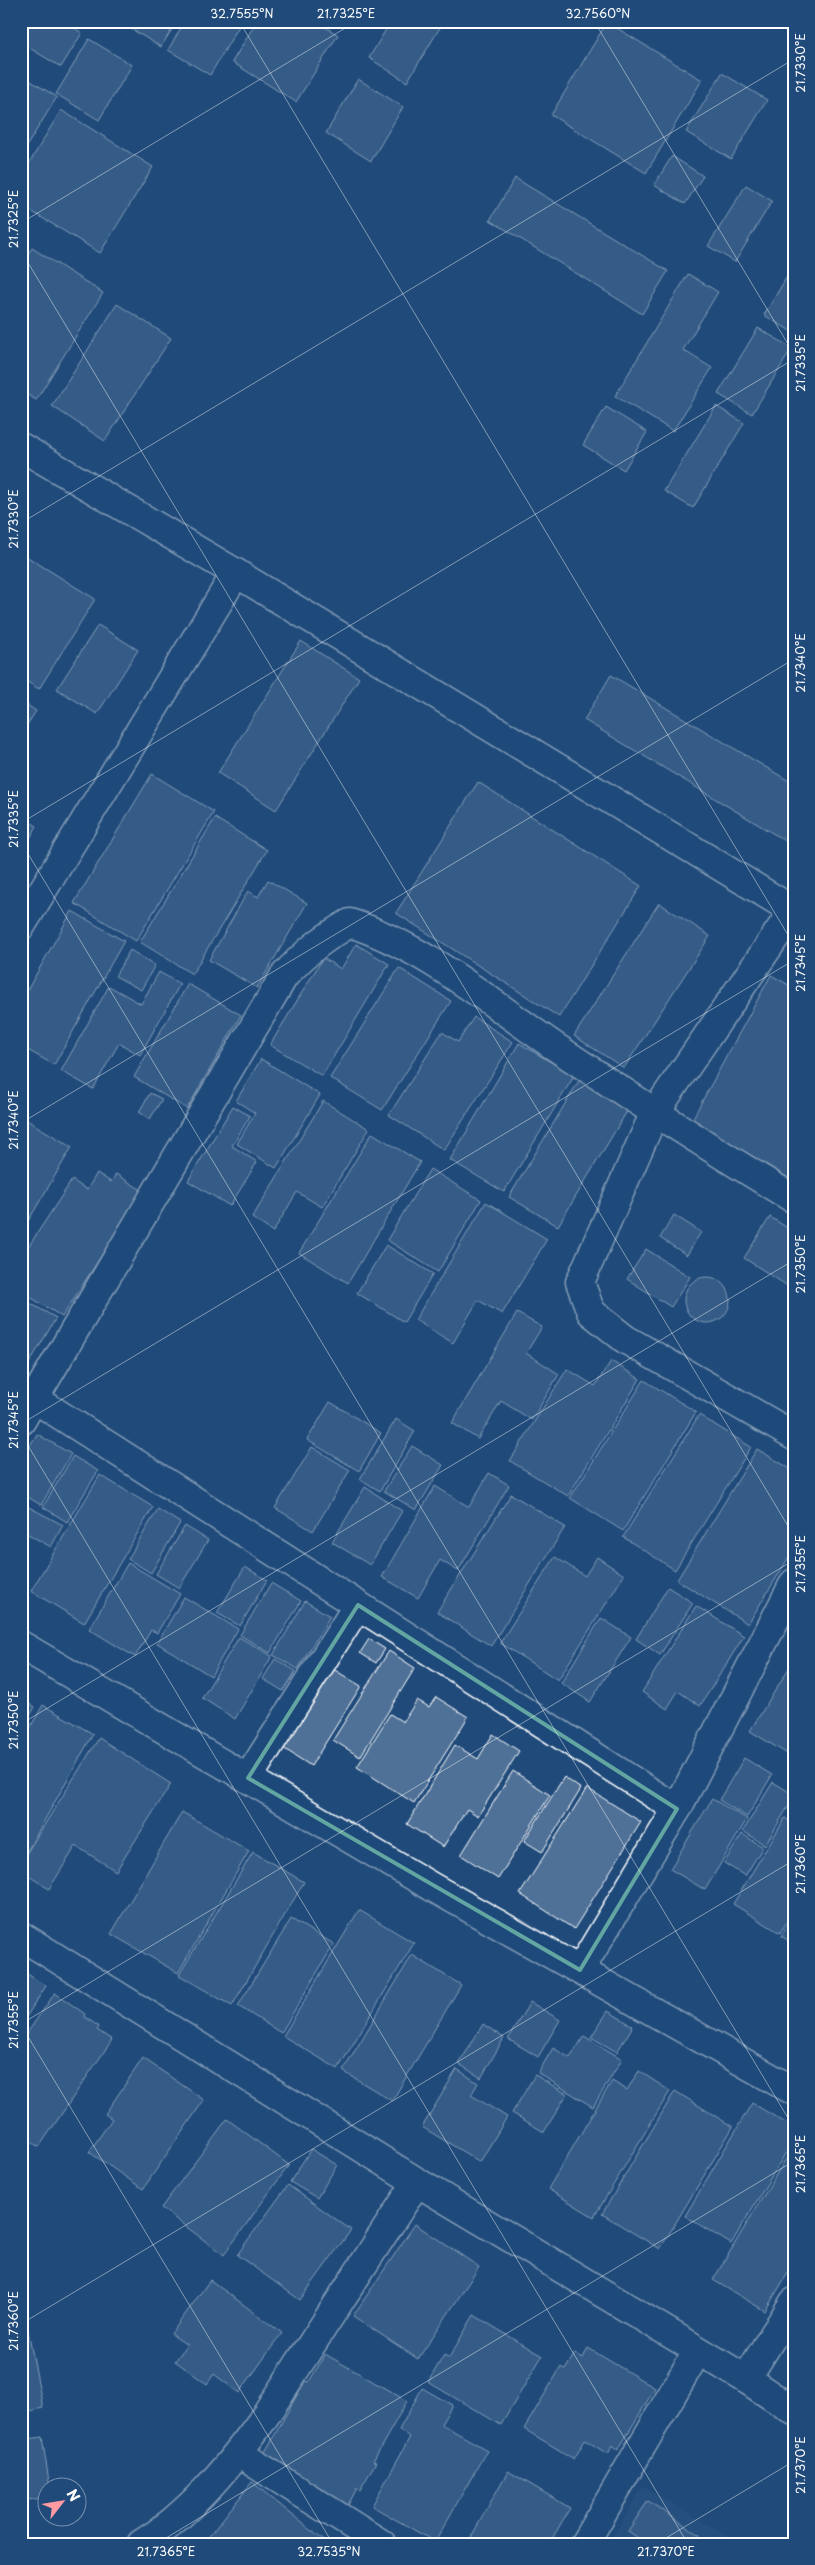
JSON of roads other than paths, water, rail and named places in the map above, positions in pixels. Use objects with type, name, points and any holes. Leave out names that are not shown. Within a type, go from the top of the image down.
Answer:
[{"type":"street","points":[[21,447],[236,573],[794,911],[654,1114],[580,1282],[591,1312],[625,1339],[794,1436]]},
{"type":"street","points":[[21,926],[236,573]]},
{"type":"street","points":[[677,1809],[358,1605],[28,1410],[284,976],[306,951],[323,938],[350,923],[376,932],[432,963],[654,1114],[794,1199]]},
{"type":"street","points":[[580,1970],[677,1809],[793,1585]]},
{"type":"street","points":[[248,1778],[358,1605]]},
{"type":"street","points":[[21,1646],[432,1887],[794,2091]]},
{"type":"street","points":[[21,1936],[416,2182],[697,2352],[746,2379],[794,2411]]},
{"type":"street","points":[[146,2542],[198,2496],[238,2453],[261,2422],[416,2182]]},
{"type":"street","points":[[746,2379],[794,2302]]},
{"type":"street","points":[[584,2544],[697,2352]]},
{"type":"street","points":[[238,2453],[382,2544]]}]
